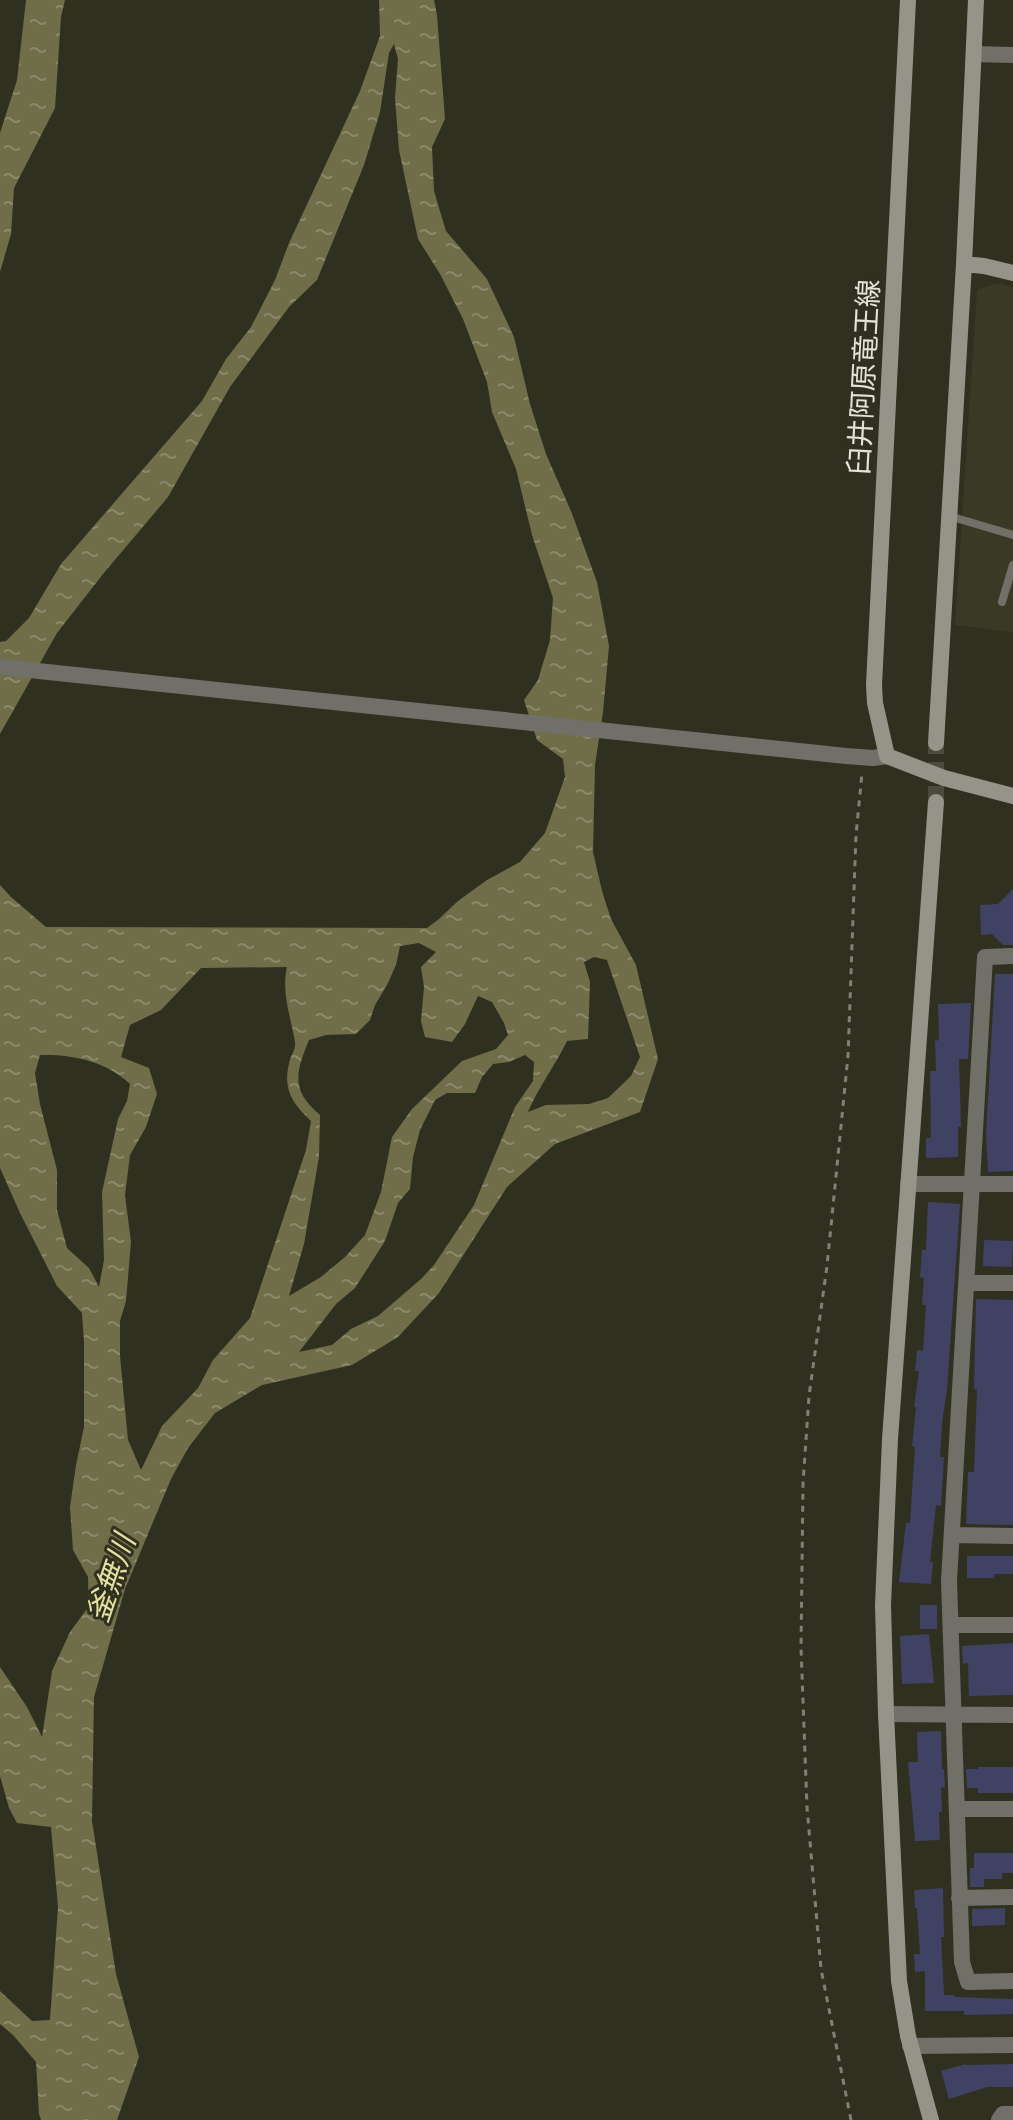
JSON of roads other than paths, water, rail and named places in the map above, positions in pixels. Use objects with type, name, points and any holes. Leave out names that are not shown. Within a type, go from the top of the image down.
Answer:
[{"type":"street","name":"臼井阿原竜王線","points":[[887,756],[874,685],[908,0]]},
{"type":"street","points":[[936,743],[976,0]]},
{"type":"street","points":[[974,54],[1013,55]]},
{"type":"street","points":[[964,264],[1013,273]]},
{"type":"street","points":[[0,667],[857,757],[887,756],[944,778],[1013,796]]},
{"type":"street","points":[[931,2120],[910,2046],[898,1968],[886,1714],[884,1553],[936,802]]},
{"type":"street","points":[[1013,956],[985,957],[949,1581],[962,1962],[968,1982],[1013,1981]]},
{"type":"street","points":[[908,1184],[1013,1184]]},
{"type":"street","points":[[968,1283],[1013,1283]]},
{"type":"street","points":[[952,1535],[1013,1536]]},
{"type":"street","points":[[951,1625],[1013,1625]]},
{"type":"street","points":[[886,1714],[1013,1715]]},
{"type":"street","points":[[957,1809],[1013,1809]]},
{"type":"street","points":[[959,1898],[1013,1897]]},
{"type":"street","points":[[910,2046],[1013,2045]]},
{"type":"street","points":[[999,2120],[1003,2114],[1013,2114]]},
{"type":"lane","points":[[948,516],[1013,535]]},
{"type":"lane","points":[[1002,602],[1013,565]]},
{"type":"water","points":[[26,0],[65,0],[61,17],[55,108],[14,188],[11,234],[0,272],[0,133],[17,80]]},
{"type":"water","name":"釜無川","points":[[379,0],[434,0],[445,119],[432,147],[434,191],[446,231],[487,279],[514,337],[546,454],[597,582],[609,646],[595,765],[593,852],[611,919],[636,965],[658,1059],[640,1112],[555,1144],[507,1187],[439,1293],[398,1337],[352,1365],[262,1385],[215,1413],[188,1448],[171,1479],[125,1589],[94,1697],[92,1821],[116,1974],[139,2057],[117,2120],[41,2120],[36,2062],[0,2024],[0,1991],[32,2021],[50,2020],[58,1907],[51,1827],[17,1823],[9,1808],[0,1776],[0,1667],[27,1707],[42,1737],[52,1671],[70,1632],[89,1606],[88,1577],[73,1550],[70,1507],[84,1427],[84,1342],[82,1313],[57,1286],[0,1168],[0,885],[46,927],[427,928],[487,880],[520,862],[545,833],[565,777],[563,759],[537,740],[524,700],[538,680],[550,640],[553,598],[532,535],[516,469],[492,412],[487,382],[463,319],[418,239],[399,150],[395,98],[398,59],[394,44],[389,53],[380,112],[364,165],[317,280],[289,307],[230,387],[168,497],[57,633],[0,734],[0,642],[6,641],[29,618],[61,564],[202,401],[226,359],[251,327],[360,91],[380,36]],"holes":[[[419,943],[436,952],[421,967],[424,987],[421,1021],[425,1037],[452,1042],[465,1024],[478,996],[492,1002],[508,1035],[496,1049],[462,1061],[412,1109],[392,1137],[381,1192],[365,1235],[321,1277],[289,1296],[304,1244],[319,1157],[320,1115],[310,1106],[300,1089],[301,1062],[309,1040],[326,1035],[356,1034],[370,1020],[396,965],[400,946]],[[594,957],[607,960],[640,1057],[631,1076],[608,1098],[589,1104],[546,1105],[528,1112],[567,1041],[588,1039],[590,982],[584,962]],[[287,967],[286,995],[295,1044],[288,1070],[288,1087],[293,1101],[311,1121],[306,1150],[250,1318],[213,1360],[198,1388],[162,1426],[141,1470],[128,1440],[120,1356],[120,1321],[126,1301],[131,1242],[125,1195],[130,1155],[146,1127],[157,1094],[149,1068],[121,1057],[130,1025],[161,1010],[201,968]],[[40,1055],[64,1056],[100,1064],[130,1084],[127,1101],[118,1119],[102,1192],[104,1260],[99,1287],[89,1268],[67,1248],[57,1210],[57,1170],[35,1073]],[[525,1055],[534,1062],[533,1081],[515,1107],[474,1205],[434,1265],[378,1316],[351,1329],[332,1345],[299,1352],[336,1304],[355,1288],[385,1241],[398,1203],[410,1189],[420,1130],[435,1100],[447,1093],[475,1093],[482,1077],[493,1064],[509,1062]]]},
{"type":"tunnel","points":[[936,743],[936,802]]}]
